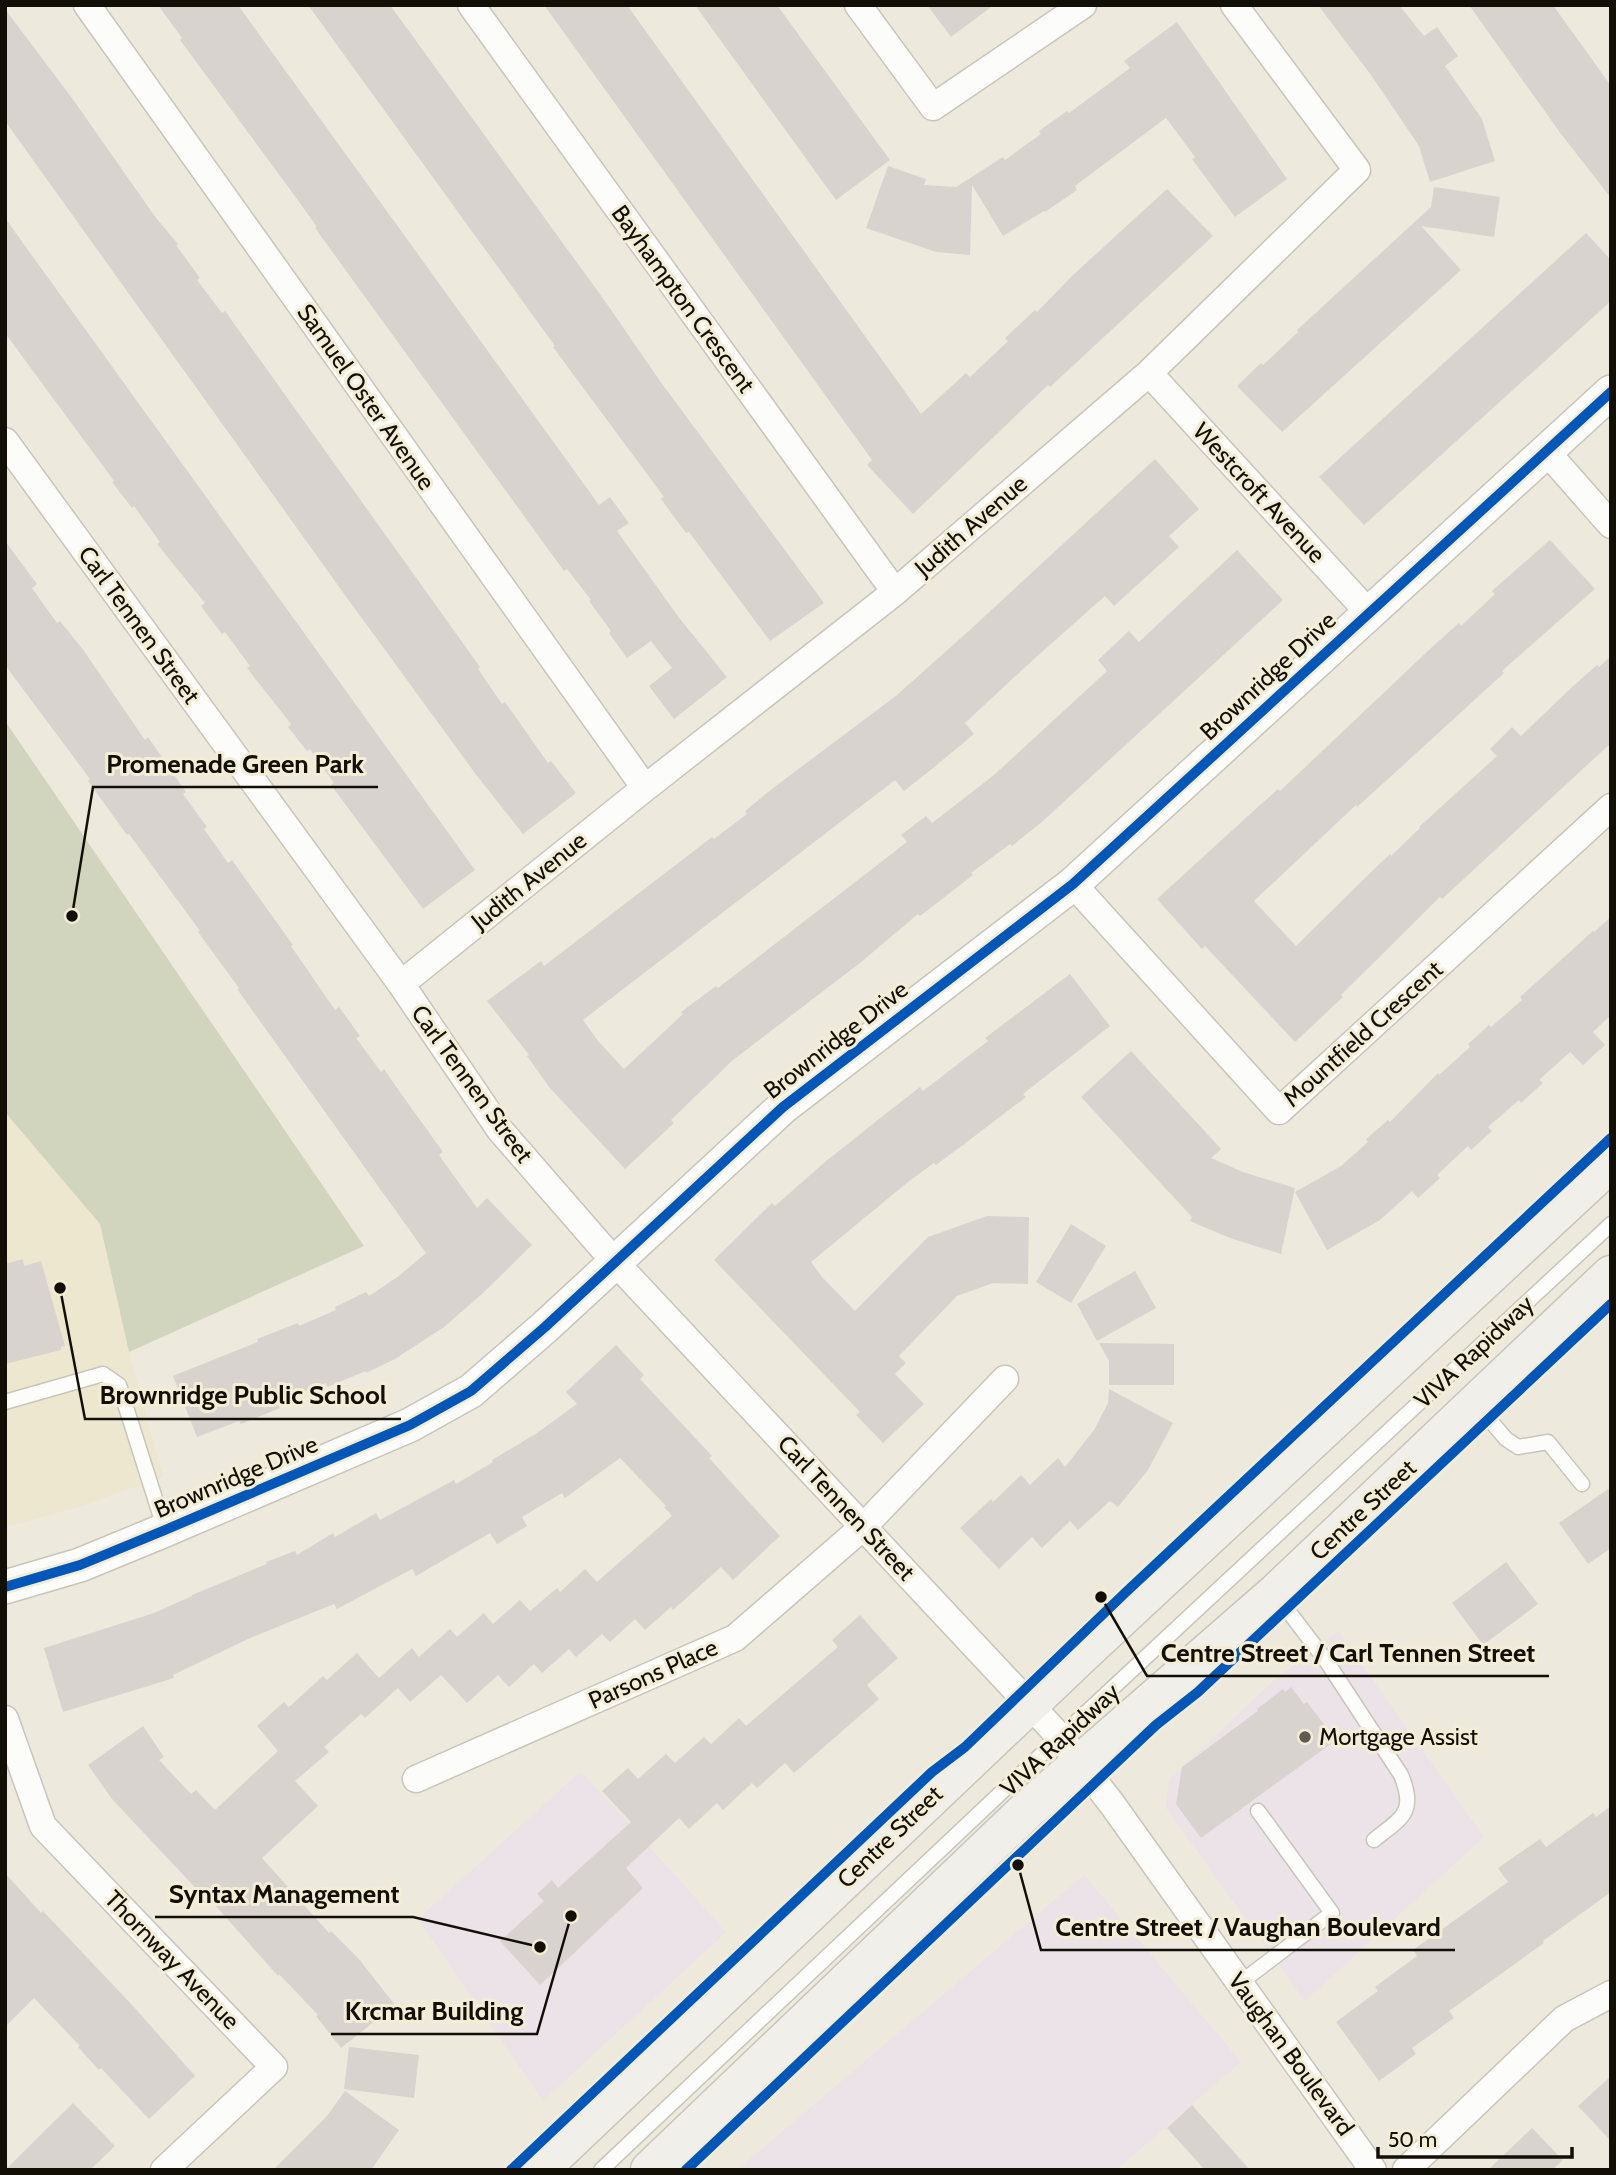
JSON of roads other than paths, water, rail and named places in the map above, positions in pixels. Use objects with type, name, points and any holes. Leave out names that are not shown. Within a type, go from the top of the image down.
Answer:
[{"type":"main road","name":"Centre Street","points":[[539,2170],[1030,1704],[1611,1162]]},
{"type":"main road","name":"Centre Street","points":[[650,2170],[1027,1810],[1071,1751],[1276,1593],[1611,1275]]},
{"type":"street","name":"Samuel Oster Avenue","points":[[88,5],[645,788]]},
{"type":"street","name":"Bayhampton Crescent","points":[[471,5],[895,592]]},
{"type":"street","points":[[858,5],[933,107],[1083,5]]},
{"type":"street","name":"Judith Avenue","points":[[401,984],[895,592],[1149,373],[1357,170],[1234,5]]},
{"type":"street","name":"Westcroft Avenue","points":[[1149,373],[1369,612]]},
{"type":"street","name":"Brownridge Drive","points":[[5,1587],[80,1565],[165,1530],[410,1425],[471,1391],[545,1327],[783,1107],[1073,884],[1611,392]]},
{"type":"street","name":"Carl Tennen Street","points":[[5,441],[401,984],[500,1130],[614,1262],[1030,1704]]},
{"type":"street","points":[[1546,452],[1611,525]]},
{"type":"street","name":"Mountfield Crescent","points":[[1073,884],[1279,1111],[1611,807]]},
{"type":"street","name":"Parsons Place","points":[[416,1779],[735,1638],[863,1527],[1005,1379]]},
{"type":"street","name":"Vaughan Boulevard","points":[[1030,1704],[1071,1751],[1373,2170]]},
{"type":"street","name":"Thornway Avenue","points":[[5,1719],[43,1826],[274,2067],[164,2170]]},
{"type":"street","points":[[1406,2170],[1564,2019],[1611,1994]]},
{"type":"lane","name":"VIVA Rapidway","points":[[601,2170],[1071,1751],[1611,1224]]},
{"type":"lane","points":[[5,1402],[103,1374],[119,1385],[165,1530]]},
{"type":"lane","points":[[1476,1404],[1506,1439],[1518,1447],[1548,1442],[1582,1484]]},
{"type":"lane","points":[[1276,1593],[1327,1662],[1401,1775],[1409,1795],[1404,1816],[1374,1840]]},
{"type":"lane","points":[[1240,1983],[1332,1913],[1258,1811]]},
{"type":"place","name":"Promenade Green Park","points":[[72,916]]},
{"type":"place","name":"Brownridge Public School","points":[[60,1288]]},
{"type":"place","name":"Centre Street / Carl Tennen Street","points":[[1101,1597]]},
{"type":"place","name":"Mortgage Assist","points":[[1305,1737]]},
{"type":"place","name":"Centre Street / Vaughan Boulevard","points":[[1018,1865]]},
{"type":"place","name":"Krcmar Building","points":[[571,1916]]},
{"type":"place","name":"Syntax Management","points":[[540,1947]]}]
